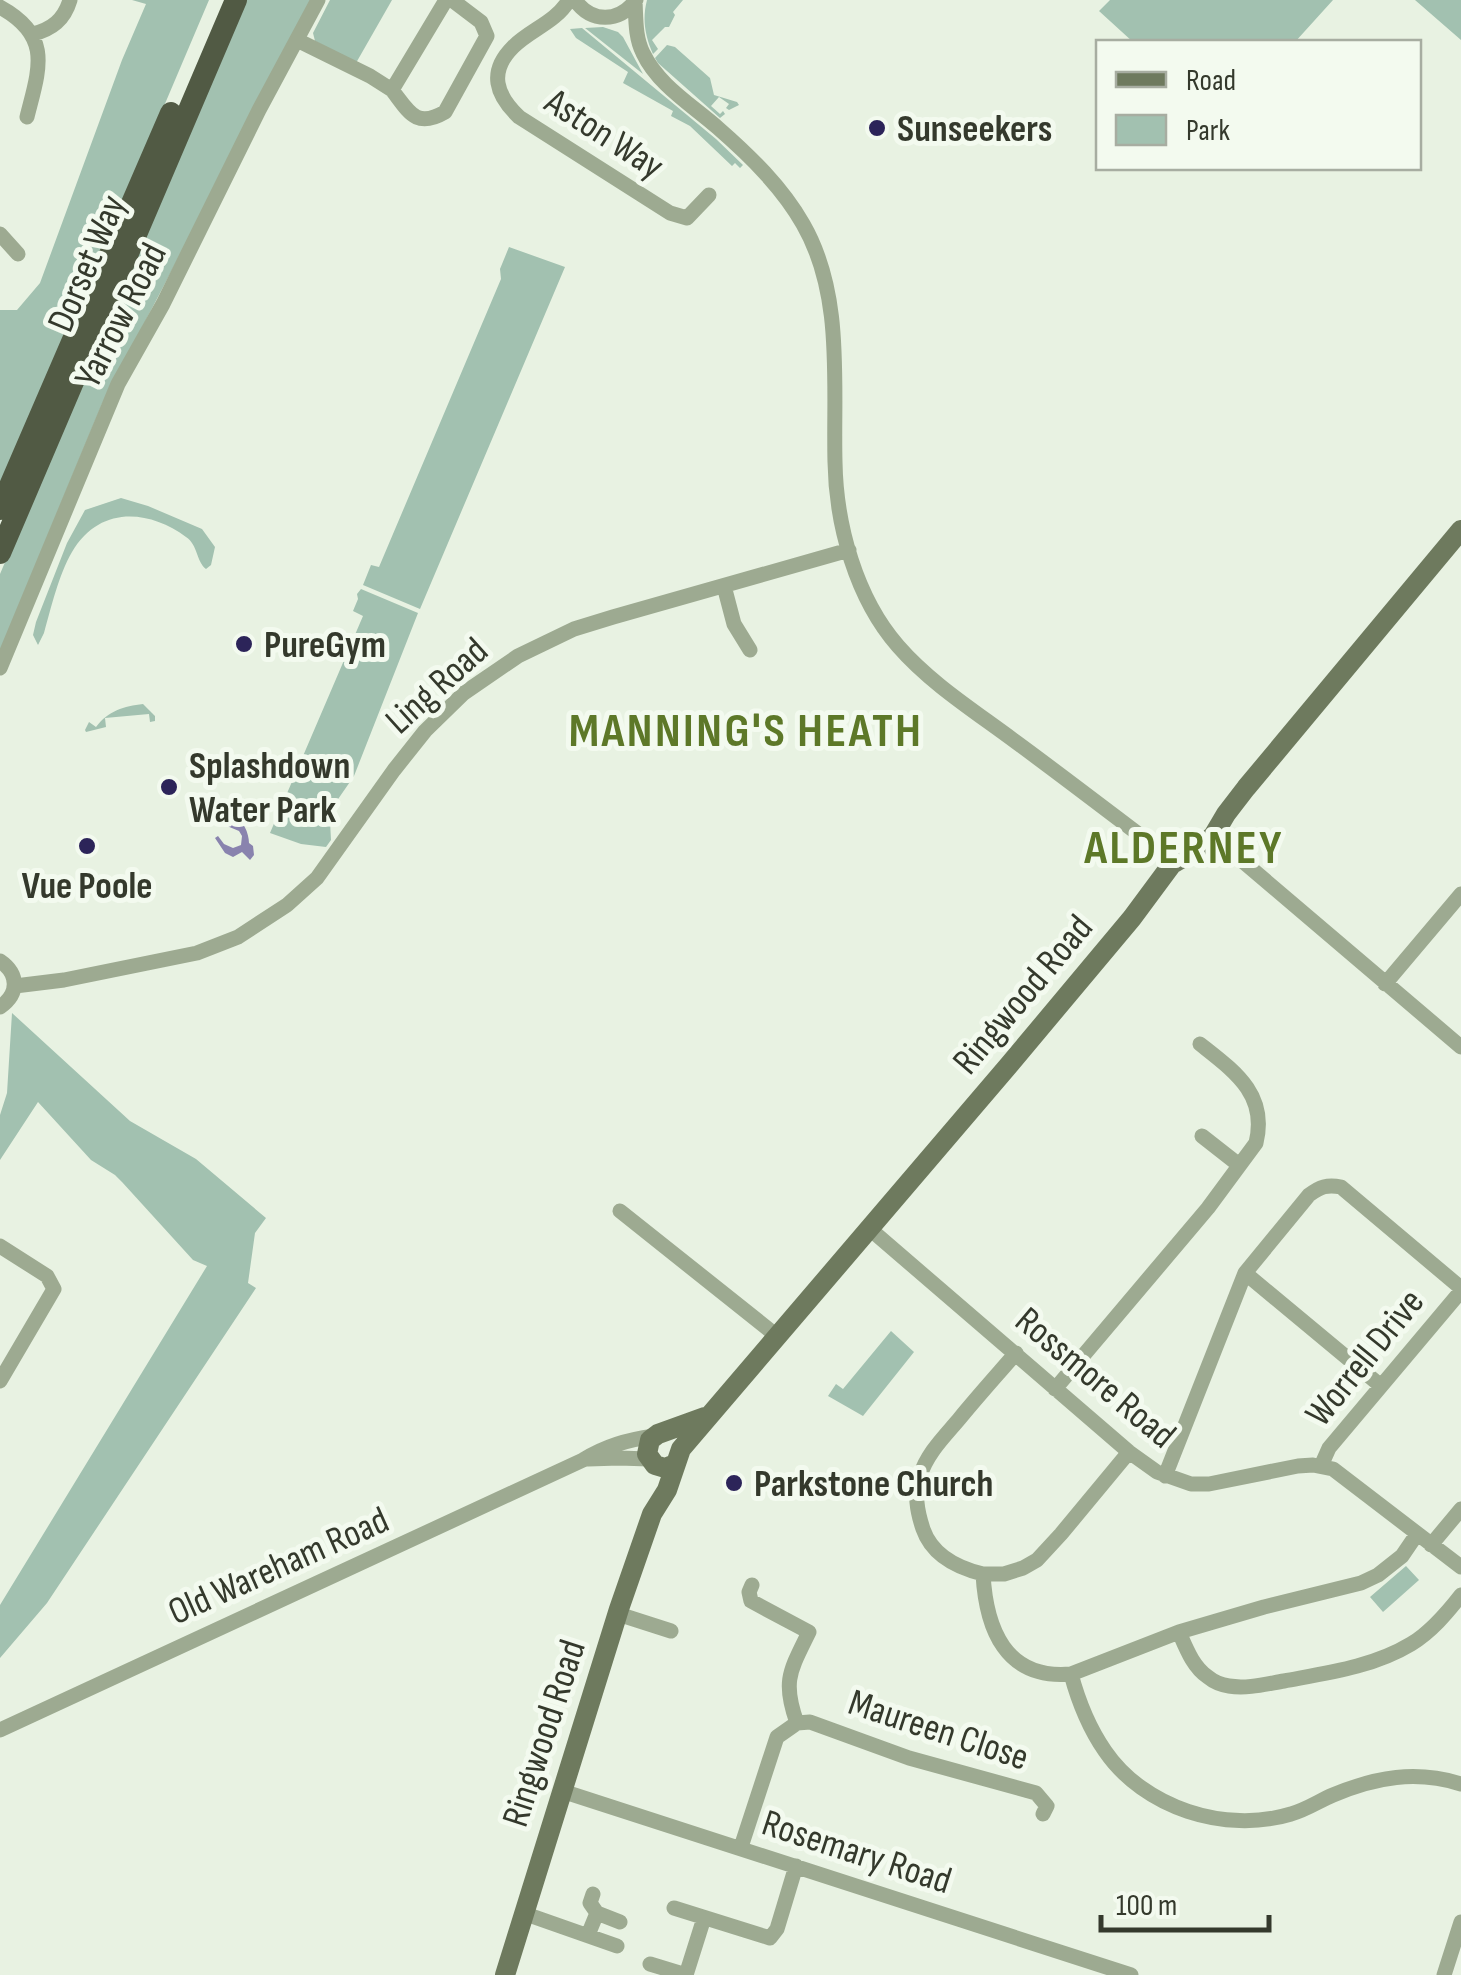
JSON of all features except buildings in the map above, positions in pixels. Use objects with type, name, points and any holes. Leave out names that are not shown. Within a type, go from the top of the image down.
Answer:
[{"type":"highway","name":"Dorset Way","points":[[0,509],[219,0]]},
{"type":"highway","name":"Dorset Way","points":[[0,553],[236,0]]},
{"type":"main road","name":"Ringwood Road","points":[[505,1975],[652,1514],[650,1493],[665,1460],[711,1414],[870,1229],[1132,918],[1172,864],[1213,836],[1246,788],[1461,530]]},
{"type":"main road","name":"Ringwood Road","points":[[658,1435],[711,1414]]},
{"type":"main road","points":[[658,1435],[673,1436],[665,1460],[647,1444],[658,1435]]},
{"type":"street","name":"Yarrow Road","points":[[0,668],[118,384],[164,304],[258,110],[318,0]]},
{"type":"street","points":[[297,40],[392,90],[411,115],[434,119],[445,112],[487,36],[481,22],[449,0],[392,90]]},
{"type":"street","points":[[572,0],[588,14],[620,22],[637,37]]},
{"type":"street","name":"Aston Way","points":[[572,0],[549,23],[513,47],[502,64],[497,81],[505,104],[518,117],[670,213],[688,218],[709,195]]},
{"type":"street","points":[[549,23],[622,14],[635,1]]},
{"type":"street","points":[[635,1],[637,37],[655,73],[770,178],[816,249],[834,340],[835,469],[842,519],[855,572],[874,610],[911,659],[1162,852],[1172,864]]},
{"type":"street","points":[[33,34],[52,28],[76,2]]},
{"type":"street","points":[[0,7],[33,34],[38,52],[40,68],[27,117]]},
{"type":"street","name":"Ling Road","points":[[15,986],[198,953],[238,937],[288,905],[317,878],[416,742],[442,713],[518,656],[574,630],[849,550]]},
{"type":"street","points":[[724,586],[734,624],[750,650]]},
{"type":"street","points":[[1213,836],[1461,1047]]},
{"type":"street","points":[[1385,984],[1461,894]]},
{"type":"street","points":[[1437,922],[1461,919]]},
{"type":"street","points":[[0,961],[11,970],[15,986],[10,999],[0,1007]]},
{"type":"street","points":[[1056,1389],[1208,1208],[1256,1143],[1259,1133],[1253,1096],[1239,1075],[1200,1044]]},
{"type":"street","points":[[1202,1136],[1239,1164]]},
{"type":"street","points":[[1165,1476],[1245,1273],[1310,1195],[1323,1186],[1340,1186],[1461,1289]]},
{"type":"street","points":[[620,1212],[777,1336]]},
{"type":"street","name":"Rossmore Road","points":[[870,1229],[1129,1452],[1165,1476],[1190,1484],[1209,1484],[1298,1466],[1321,1466]]},
{"type":"street","points":[[0,1246],[47,1276],[54,1288],[0,1381]]},
{"type":"street","points":[[1245,1273],[1381,1386]]},
{"type":"street","name":"Worrell Drive","points":[[1321,1466],[1329,1448],[1461,1289]]},
{"type":"street","points":[[1016,1353],[925,1462],[916,1503],[932,1546],[954,1564],[983,1574],[1004,1574],[1023,1568],[1037,1560],[1062,1534],[1129,1452]]},
{"type":"street","name":"Old Wareham Road","points":[[0,1730],[606,1446],[658,1435]]},
{"type":"street","name":"Old Wareham Road","points":[[583,1460],[665,1460]]},
{"type":"street","points":[[1321,1466],[1333,1469],[1461,1567]]},
{"type":"street","points":[[983,1574],[987,1614],[1011,1656],[1035,1670],[1070,1674],[1179,1632],[1264,1606],[1361,1583],[1378,1575],[1461,1509]]},
{"type":"street","name":"Maureen Close","points":[[752,1585],[751,1601],[809,1632],[789,1676],[788,1691],[797,1723]]},
{"type":"street","points":[[1179,1632],[1197,1668],[1206,1676],[1232,1687],[1252,1686],[1328,1674],[1386,1656],[1428,1632],[1461,1595]]},
{"type":"street","points":[[618,1614],[671,1631]]},
{"type":"street","points":[[1070,1674],[1094,1736],[1106,1754],[1149,1794],[1186,1812],[1217,1819],[1266,1819],[1292,1814],[1384,1778],[1424,1777],[1461,1784]]},
{"type":"street","name":"Maureen Close","points":[[741,1847],[776,1737],[797,1723],[810,1722],[909,1758],[1036,1794],[1047,1806],[1043,1814]]},
{"type":"street","name":"Rosemary Road","points":[[562,1791],[741,1847],[1102,1970],[1131,1975]]},
{"type":"street","points":[[770,1938],[777,1929],[796,1866]]},
{"type":"street","points":[[593,1894],[590,1902],[597,1913],[620,1922]]},
{"type":"street","points":[[674,1908],[787,1944]]},
{"type":"street","points":[[523,1913],[616,1946]]},
{"type":"street","points":[[588,1935],[597,1913]]},
{"type":"street","points":[[650,1964],[686,1975],[704,1918]]},
{"type":"street","points":[[1444,1975],[1461,1922]]},
{"type":"green space","points":[[132,0],[209,0],[4,483],[0,482],[0,310],[17,310],[40,283],[146,4]]},
{"type":"green space","points":[[245,0],[313,0],[102,404],[0,651],[0,574]]},
{"type":"green space","points":[[330,0],[392,0],[356,63],[315,41],[313,33]]},
{"type":"green space","points":[[647,0],[683,0],[673,12],[669,27],[652,40],[658,49],[653,54],[645,27]]},
{"type":"green space","points":[[1110,0],[1333,0],[1297,40],[1131,40],[1099,11]]},
{"type":"green space","points":[[1415,0],[1461,0],[1461,40]]},
{"type":"green space","points":[[603,27],[623,37],[643,74],[585,28]]},
{"type":"green space","points":[[582,28],[743,165],[732,166],[690,126],[671,116],[673,111],[623,83],[628,72],[576,38],[570,29]]},
{"type":"green space","points":[[667,45],[675,47],[710,78],[714,95],[737,102],[739,105],[729,110],[729,104],[719,97],[711,106],[720,114],[723,111],[725,114],[720,118],[658,63],[655,58]]},
{"type":"green space","points":[[509,247],[565,267],[420,609],[363,585],[371,565],[379,567],[501,279],[500,269]]},
{"type":"green space","points":[[121,498],[202,529],[215,547],[211,565],[206,569],[200,562],[190,540],[156,521],[125,517],[96,526],[72,552],[38,645],[33,635],[36,622],[67,543],[85,510]]},
{"type":"green space","points":[[361,589],[418,613],[354,776],[334,805],[331,840],[326,847],[301,844],[270,833],[363,616],[353,611]]},
{"type":"green space","points":[[143,704],[155,721],[150,722],[149,714],[105,718],[117,710]]},
{"type":"green space","points":[[105,718],[106,727],[86,732],[89,722],[96,727]]},
{"type":"green space","points":[[12,1013],[130,1121],[196,1159],[266,1218],[255,1233],[248,1283],[256,1288],[47,1603],[0,1658],[0,1605],[207,1266],[193,1260],[122,1182],[91,1160],[38,1102],[0,1160],[0,1115],[7,1093]]},
{"type":"green space","points":[[891,1331],[914,1352],[863,1416],[828,1396],[836,1384],[843,1389]]},
{"type":"green space","points":[[1406,1566],[1419,1580],[1383,1612],[1370,1597]]},
{"type":"shaded area","points":[[234,816],[243,824],[253,846],[250,860],[242,852],[233,857],[225,853],[215,838],[218,836],[233,848],[241,845],[239,831],[227,826]]},
{"type":"place","name":"Sunseekers","points":[[877,128]]},
{"type":"place","name":"PureGym","points":[[244,644]]},
{"type":"place","name":"Splashdown Water Park","points":[[169,787]]},
{"type":"place","name":"Vue Poole","points":[[87,846]]},
{"type":"place","name":"Parkstone Church","points":[[734,1483]]},
{"type":"district","name":"MANNING'S HEATH","points":[[746,729]]},
{"type":"district","name":"ALDERNEY","points":[[1184,846]]}]
